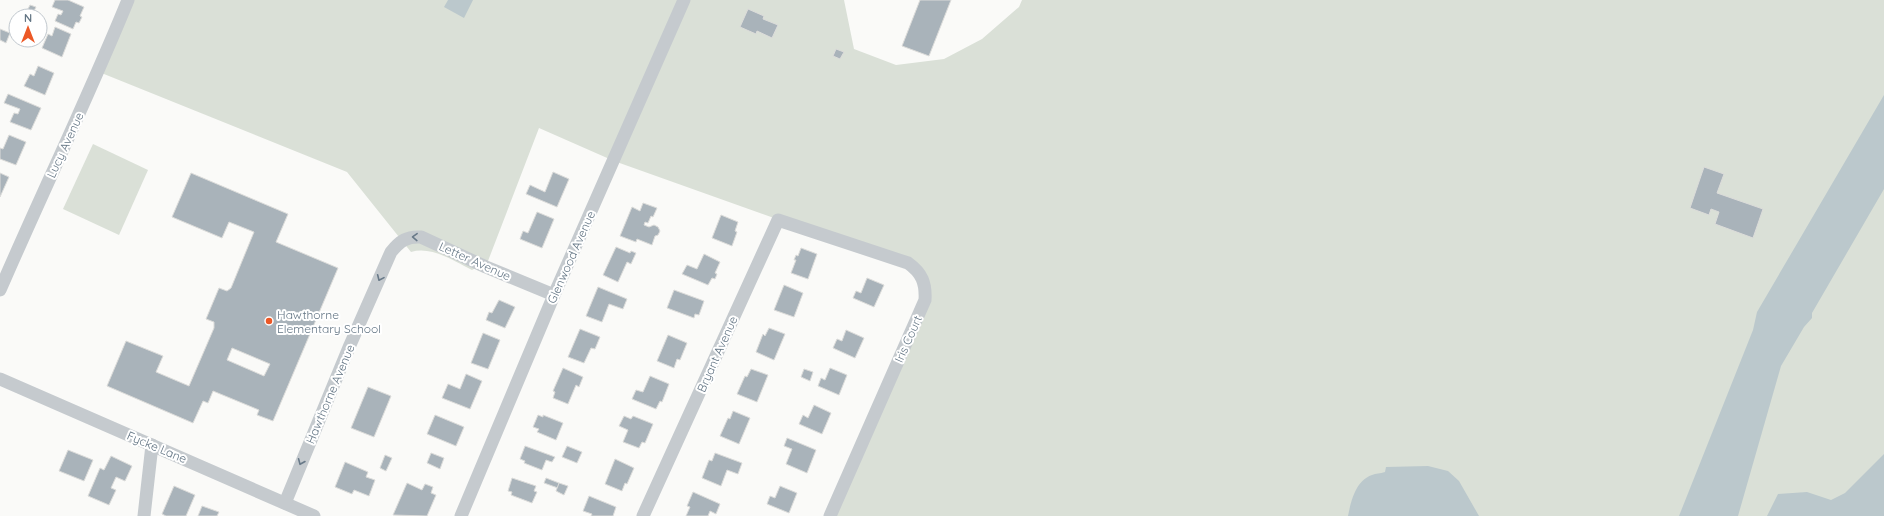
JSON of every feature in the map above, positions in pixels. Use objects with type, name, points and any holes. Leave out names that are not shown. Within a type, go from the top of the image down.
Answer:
[{"type":"street","name":"Lucy Avenue","points":[[0,290],[99,72],[128,0]]},
{"type":"street","name":"Glenwood Avenue","points":[[461,516],[554,295],[684,0]]},
{"type":"street","name":"Bryant Avenue","points":[[643,516],[778,220],[807,229]]},
{"type":"street","name":"Iris Court","points":[[807,229],[908,263],[917,269],[923,278],[926,289],[925,300],[830,516]]},
{"type":"street","name":"Letter Avenue","points":[[397,244],[410,236],[421,237],[486,267],[554,295]]},
{"type":"street","name":"Hawthorne Avenue","points":[[285,503],[350,345],[391,252],[397,244]]},
{"type":"street","name":"Fycke Lane","points":[[0,379],[314,516]]},
{"type":"street","points":[[144,516],[152,445]]},
{"type":"shaded area","points":[[128,0],[844,0],[854,49],[896,65],[944,59],[982,39],[1019,7],[1022,0],[1884,0],[1884,516],[830,516],[925,300],[917,269],[614,161],[539,128],[488,261],[472,270],[443,255],[427,251],[411,252],[347,172],[99,72]]},
{"type":"shaded area","points":[[448,0],[473,0],[464,18],[444,7]]},
{"type":"shaded area","points":[[1884,95],[1884,189],[1812,313],[1812,318],[1804,327],[1781,366],[1738,516],[1679,516],[1753,330],[1757,312]]},
{"type":"shaded area","points":[[93,144],[148,170],[119,235],[63,209]]},
{"type":"shaded area","points":[[1884,454],[1884,516],[1767,516],[1778,494],[1807,492],[1831,500],[1845,493]]},
{"type":"shaded area","points":[[1428,466],[1448,471],[1459,481],[1479,516],[1348,516],[1355,492],[1366,478],[1374,474],[1385,472],[1386,467]]},
{"type":"building","points":[[55,0],[68,0],[84,7],[79,23],[76,22],[73,29],[55,21],[58,14],[61,15],[63,11],[52,7]]},
{"type":"building","points":[[920,0],[951,0],[929,56],[902,46]]},
{"type":"building","points":[[30,5],[36,7],[36,8],[28,8]]},
{"type":"building","points":[[748,9],[764,16],[763,19],[778,25],[772,38],[757,31],[756,34],[740,27]]},
{"type":"building","points":[[55,27],[71,34],[62,57],[42,48],[48,48],[48,34],[52,36]]},
{"type":"building","points":[[0,29],[8,32],[6,43],[0,40]]},
{"type":"building","points":[[836,49],[844,52],[840,59],[833,56]]},
{"type":"building","points":[[38,66],[54,73],[45,95],[24,86],[30,74],[34,76]]},
{"type":"building","points":[[8,94],[41,108],[31,130],[10,122],[14,113],[18,114],[20,109],[4,103]]},
{"type":"building","points":[[9,135],[26,142],[16,165],[0,159],[0,148],[3,149]]},
{"type":"building","points":[[1704,167],[1724,174],[1717,193],[1763,209],[1753,238],[1715,224],[1719,212],[1711,209],[1709,215],[1690,208]]},
{"type":"building","points":[[553,172],[569,179],[557,207],[526,194],[530,185],[545,192]]},
{"type":"building","points":[[0,173],[9,177],[0,197]]},
{"type":"building","points":[[191,173],[288,214],[276,242],[338,268],[273,421],[257,415],[259,410],[213,391],[208,403],[203,401],[193,423],[107,386],[126,341],[163,356],[156,372],[189,386],[214,328],[214,322],[206,319],[219,288],[227,291],[231,288],[254,232],[229,222],[222,238],[172,217]],"holes":[[[232,348],[270,364],[264,376],[227,360]]]},
{"type":"building","points":[[643,203],[657,208],[653,217],[651,216],[648,223],[645,222],[644,225],[649,227],[654,225],[658,227],[660,231],[658,235],[655,236],[652,245],[637,239],[636,242],[620,236],[632,207],[640,211]]},
{"type":"building","points":[[537,212],[554,219],[542,248],[520,239],[523,231],[528,233]]},
{"type":"building","points":[[721,215],[738,222],[735,231],[737,232],[732,246],[712,238]]},
{"type":"building","points":[[616,247],[630,253],[631,251],[636,253],[631,264],[627,262],[618,282],[603,275]]},
{"type":"building","points":[[801,248],[817,254],[808,279],[791,273],[796,260],[794,260],[796,255],[798,256]]},
{"type":"building","points":[[704,254],[720,262],[715,273],[717,274],[715,279],[712,278],[708,285],[682,274],[687,265],[697,269]]},
{"type":"building","points":[[867,278],[884,285],[874,307],[853,298],[856,291],[861,293]]},
{"type":"building","points":[[784,285],[803,293],[794,317],[774,310]]},
{"type":"building","points":[[598,287],[627,299],[623,309],[609,304],[602,322],[586,316]]},
{"type":"building","points":[[674,290],[704,301],[699,315],[695,314],[694,318],[667,308]]},
{"type":"building","points":[[499,300],[515,307],[505,328],[486,320],[489,312],[492,313]]},
{"type":"building","points":[[769,328],[785,334],[774,360],[756,352],[763,334],[765,336]]},
{"type":"building","points":[[580,329],[600,337],[595,349],[591,348],[584,363],[568,357]]},
{"type":"building","points":[[846,330],[864,338],[855,358],[833,348],[837,339],[842,341]]},
{"type":"building","points":[[483,333],[500,340],[488,369],[471,363]]},
{"type":"building","points":[[668,335],[687,343],[680,360],[677,359],[674,368],[657,361]]},
{"type":"building","points":[[563,368],[583,377],[579,387],[576,385],[568,404],[553,398],[555,392],[553,391]]},
{"type":"building","points":[[830,368],[847,375],[839,395],[818,386],[821,378],[825,380]]},
{"type":"building","points":[[751,369],[768,375],[757,402],[737,394],[745,376],[747,377]]},
{"type":"building","points":[[804,369],[813,372],[810,381],[801,377]]},
{"type":"building","points":[[466,374],[482,381],[470,409],[442,398],[448,384],[460,389]]},
{"type":"building","points":[[650,376],[669,384],[662,402],[660,401],[656,409],[632,399],[636,390],[643,392]]},
{"type":"building","points":[[368,387],[391,396],[374,437],[351,428]]},
{"type":"building","points":[[814,405],[831,413],[822,434],[799,424],[803,415],[808,418]]},
{"type":"building","points":[[733,411],[750,418],[739,444],[720,436],[728,418],[730,419]]},
{"type":"building","points":[[435,415],[464,427],[456,446],[427,434]]},
{"type":"building","points":[[538,415],[543,417],[543,415],[563,423],[556,440],[537,432],[539,429],[533,427]]},
{"type":"building","points":[[624,416],[631,419],[633,416],[653,424],[645,443],[642,442],[639,448],[623,442],[628,430],[619,426]]},
{"type":"building","points":[[787,438],[816,450],[807,473],[786,464],[792,449],[784,446]]},
{"type":"building","points":[[525,446],[555,457],[552,462],[546,460],[542,470],[524,463],[525,461],[520,459]]},
{"type":"building","points":[[567,446],[582,452],[577,463],[562,457]]},
{"type":"building","points":[[68,450],[93,460],[84,481],[59,471]]},
{"type":"building","points":[[431,453],[444,458],[440,469],[427,463]]},
{"type":"building","points":[[715,453],[742,463],[738,474],[727,470],[721,486],[702,478],[709,460],[712,461]]},
{"type":"building","points":[[385,455],[392,458],[386,471],[380,468]]},
{"type":"building","points":[[111,456],[132,466],[125,481],[116,477],[111,488],[116,490],[109,505],[88,496],[100,468],[104,470]]},
{"type":"building","points":[[615,459],[634,468],[622,491],[605,484]]},
{"type":"building","points":[[345,462],[368,472],[366,477],[375,480],[369,496],[354,490],[352,494],[335,487]]},
{"type":"building","points":[[512,478],[536,486],[534,491],[537,492],[532,503],[511,495],[512,492],[508,491]]},
{"type":"building","points":[[546,478],[559,483],[558,488],[544,483]]},
{"type":"building","points":[[407,483],[422,490],[425,484],[433,487],[431,493],[436,495],[427,516],[393,515]]},
{"type":"building","points":[[559,483],[568,486],[564,495],[556,491]]},
{"type":"building","points":[[174,486],[195,495],[186,516],[166,516],[162,514]]},
{"type":"building","points":[[780,486],[797,493],[789,513],[767,504],[770,496],[775,498]]},
{"type":"building","points":[[693,492],[720,504],[716,514],[710,511],[708,516],[686,516],[690,507],[687,506]]},
{"type":"building","points":[[589,496],[616,507],[613,516],[591,516],[592,514],[583,511]]},
{"type":"building","points":[[202,506],[219,512],[217,516],[198,516]]},
{"type":"place","name":"Hawthorne Elementary School","points":[[269,321]]}]
